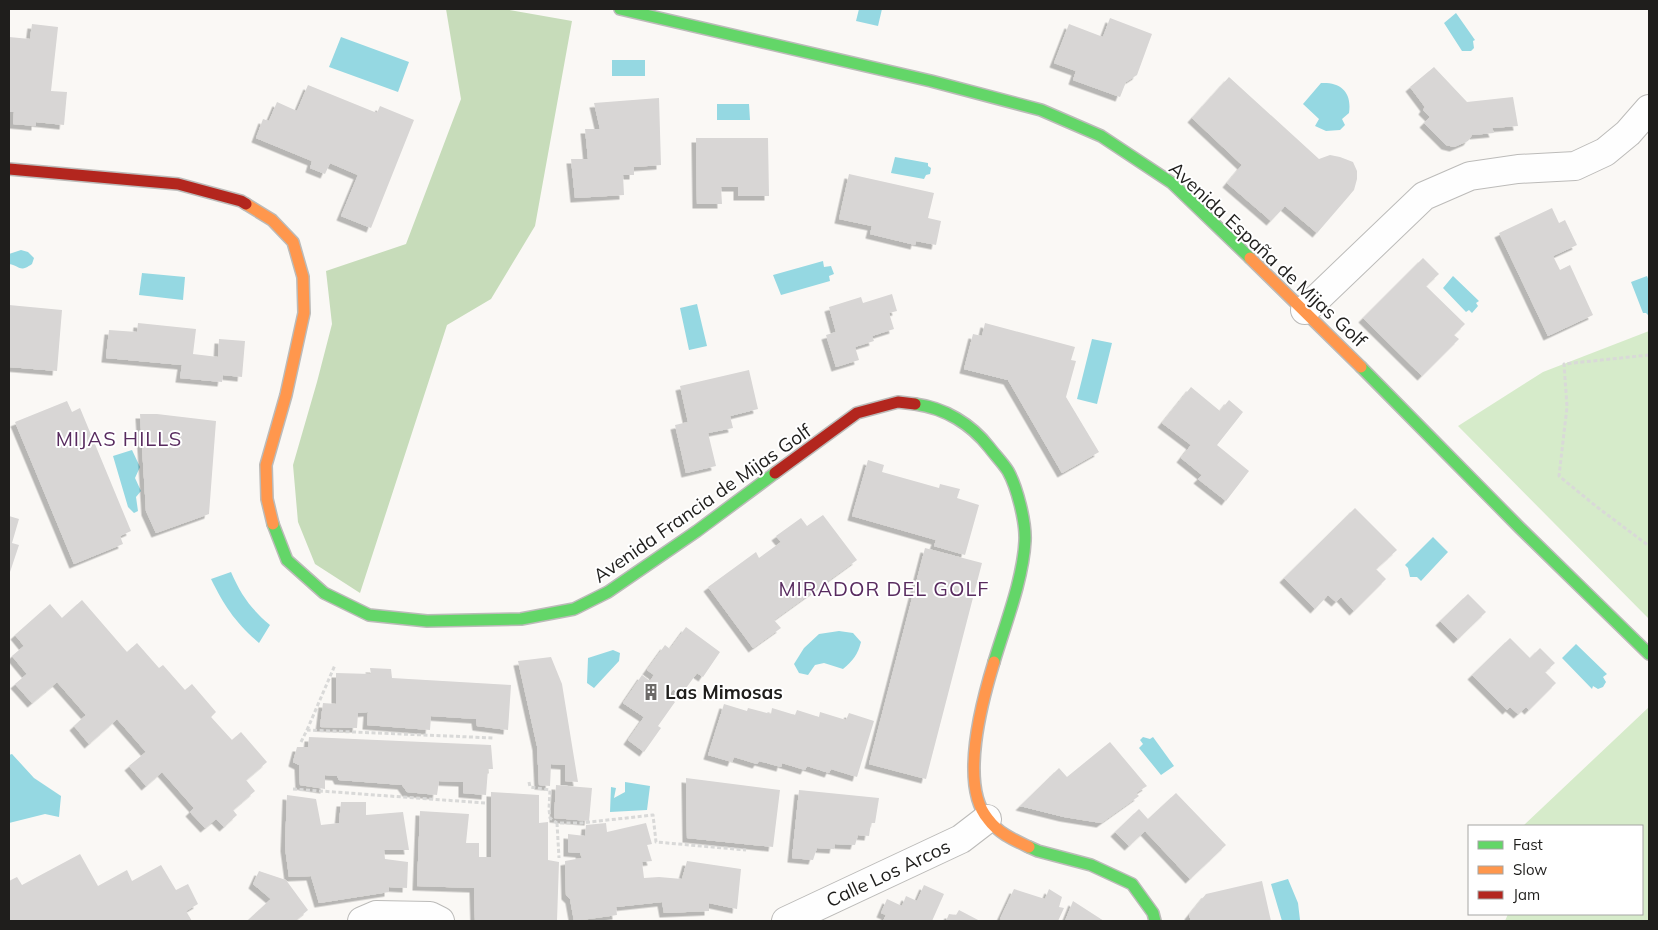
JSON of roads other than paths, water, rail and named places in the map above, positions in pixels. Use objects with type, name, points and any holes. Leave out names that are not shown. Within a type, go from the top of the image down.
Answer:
[{"type":"street","name":"Avenida España de Mijas Golf","points":[[620,9],[940,83],[1041,110],[1101,136],[1172,183],[1305,310],[1513,521],[1649,654]]},
{"type":"street","points":[[1305,310],[1424,196],[1470,176],[1518,169],[1575,166],[1605,152],[1628,133],[1649,109]]},
{"type":"street","name":"Avenida Francia de Mijas Golf","points":[[9,169],[178,184],[240,201],[272,220],[293,242],[303,277],[304,313],[286,395],[266,465],[267,499],[275,532],[287,560],[324,594],[369,615],[426,621],[521,619],[574,610],[608,592],[697,531],[857,413],[898,402],[930,406],[960,420],[980,436],[1008,470],[1019,498],[1024,540],[1018,582],[982,702],[973,770],[978,801],[987,819],[1006,836],[1038,851],[1091,865],[1132,884],[1153,913],[1155,921]]},
{"type":"street","name":"Calle Los Arcos","points":[[786,921],[961,839],[987,819]]},
{"type":"street","points":[[362,921],[376,915],[430,916],[440,921]]},
{"type":"water","points":[[859,9],[882,9],[878,26],[856,21]]},
{"type":"water","points":[[1456,13],[1475,40],[1473,41],[1474,48],[1471,51],[1462,51],[1444,23]]},
{"type":"water","points":[[341,37],[409,62],[398,92],[329,67]]},
{"type":"water","points":[[612,60],[645,60],[645,76],[612,76]]},
{"type":"water","points":[[1321,83],[1334,84],[1347,94],[1349,113],[1342,119],[1345,125],[1340,130],[1326,131],[1315,126],[1319,119],[1303,104]]},
{"type":"water","points":[[717,104],[749,104],[750,120],[717,120]]},
{"type":"water","points":[[895,157],[928,163],[928,166],[931,168],[930,174],[926,175],[924,179],[891,173]]},
{"type":"water","points":[[21,250],[28,252],[34,258],[32,264],[22,268],[9,264],[9,254]]},
{"type":"water","points":[[823,261],[824,267],[831,266],[834,274],[829,276],[830,281],[781,295],[773,275]]},
{"type":"water","points":[[142,273],[185,277],[183,300],[139,295]]},
{"type":"water","points":[[1453,276],[1479,301],[1476,303],[1478,306],[1472,313],[1469,310],[1466,312],[1443,288]]},
{"type":"water","points":[[1647,276],[1649,281],[1649,316],[1643,313],[1631,282]]},
{"type":"water","points":[[697,304],[707,346],[689,350],[680,308]]},
{"type":"water","points":[[1092,339],[1112,343],[1097,404],[1077,399]]},
{"type":"water","points":[[132,450],[140,467],[135,478],[141,491],[136,497],[138,511],[134,513],[128,507],[113,456]]},
{"type":"water","points":[[1433,537],[1448,552],[1421,581],[1417,577],[1410,577],[1408,568],[1405,565]]},
{"type":"water","points":[[231,572],[247,601],[270,625],[259,643],[231,614],[211,579]]},
{"type":"water","points":[[839,631],[853,633],[861,642],[857,654],[850,663],[843,669],[824,663],[815,665],[808,675],[799,673],[794,664],[804,648],[819,634]]},
{"type":"water","points":[[1576,644],[1607,674],[1603,677],[1606,682],[1603,687],[1598,689],[1593,686],[1592,689],[1562,658]]},
{"type":"water","points":[[613,650],[620,653],[619,661],[594,688],[587,683],[588,658]]},
{"type":"water","points":[[1143,737],[1150,739],[1153,737],[1174,766],[1161,775],[1139,748],[1143,744],[1140,740]]},
{"type":"water","points":[[12,754],[34,778],[61,796],[59,817],[45,814],[9,823],[9,755]]},
{"type":"water","points":[[625,782],[650,786],[647,810],[610,812],[611,787],[616,788],[614,798],[625,792]]},
{"type":"water","points":[[1288,879],[1298,903],[1300,920],[1282,921],[1271,884]]},
{"type":"place","name":"Las Mimosas","points":[[651,692]]},
{"type":"district","name":"MIJAS HILLS","points":[[119,439]]},
{"type":"district","name":"MIRADOR DEL GOLF","points":[[884,589]]}]
